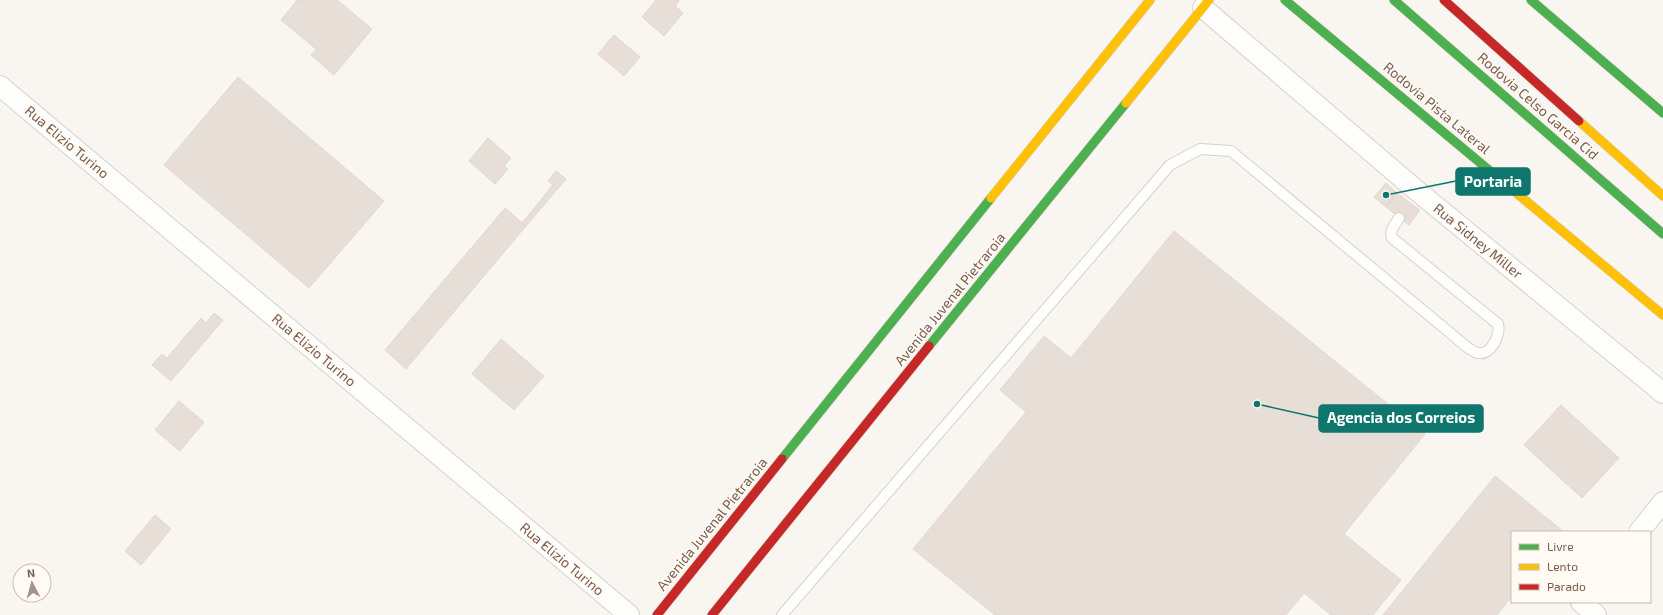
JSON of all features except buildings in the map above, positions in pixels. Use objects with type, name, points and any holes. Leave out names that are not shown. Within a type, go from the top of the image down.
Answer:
[{"type":"main road","name":"Avenida Juvenal Pietraroia","points":[[657,615],[1150,0]]},
{"type":"main road","name":"Rodovia Pista Lateral","points":[[1285,0],[1663,315]]},
{"type":"main road","name":"Rodovia Celso Garcia Cid","points":[[1394,0],[1663,234]]},
{"type":"main road","name":"Rodovia Celso Garcia Cid","points":[[1444,0],[1663,196]]},
{"type":"main road","points":[[1531,0],[1663,113]]},
{"type":"main road","name":"Avenida Juvenal Pietraroia","points":[[712,615],[1206,4]]},
{"type":"street","name":"Rua Sidney Miller","points":[[1206,4],[1413,196],[1663,393]]},
{"type":"street","name":"Rua Elizio Turino","points":[[0,86],[629,615]]},
{"type":"street","points":[[1640,531],[1663,502]]},
{"type":"street","points":[[1572,615],[1581,603]]},
{"type":"street","points":[[1583,603],[1596,615]]},
{"type":"lane","points":[[782,615],[1170,165],[1200,149],[1232,151],[1455,337],[1477,353],[1488,351],[1499,336],[1500,329],[1498,324],[1392,238],[1390,234],[1399,218]]},
{"type":"traffic: fast","points":[[1285,0],[1502,181]]},
{"type":"traffic: fast","points":[[1394,0],[1663,234]]},
{"type":"traffic: fast","points":[[1531,0],[1663,113]]},
{"type":"traffic: fast","points":[[929,346],[1126,103]]},
{"type":"traffic: fast","points":[[782,459],[991,198]]},
{"type":"traffic: slow","points":[[991,198],[1150,0]]},
{"type":"traffic: slow","points":[[1126,103],[1209,0]]},
{"type":"traffic: slow","points":[[1579,121],[1663,196]]},
{"type":"traffic: slow","points":[[1502,181],[1663,315]]},
{"type":"traffic: jam","points":[[1444,0],[1579,121]]},
{"type":"traffic: jam","points":[[712,615],[929,346]]},
{"type":"traffic: jam","points":[[657,615],[782,459]]},
{"type":"place","name":"Portaria","points":[[1386,195]]},
{"type":"place","name":"Agencia dos Correios","points":[[1257,404]]}]
